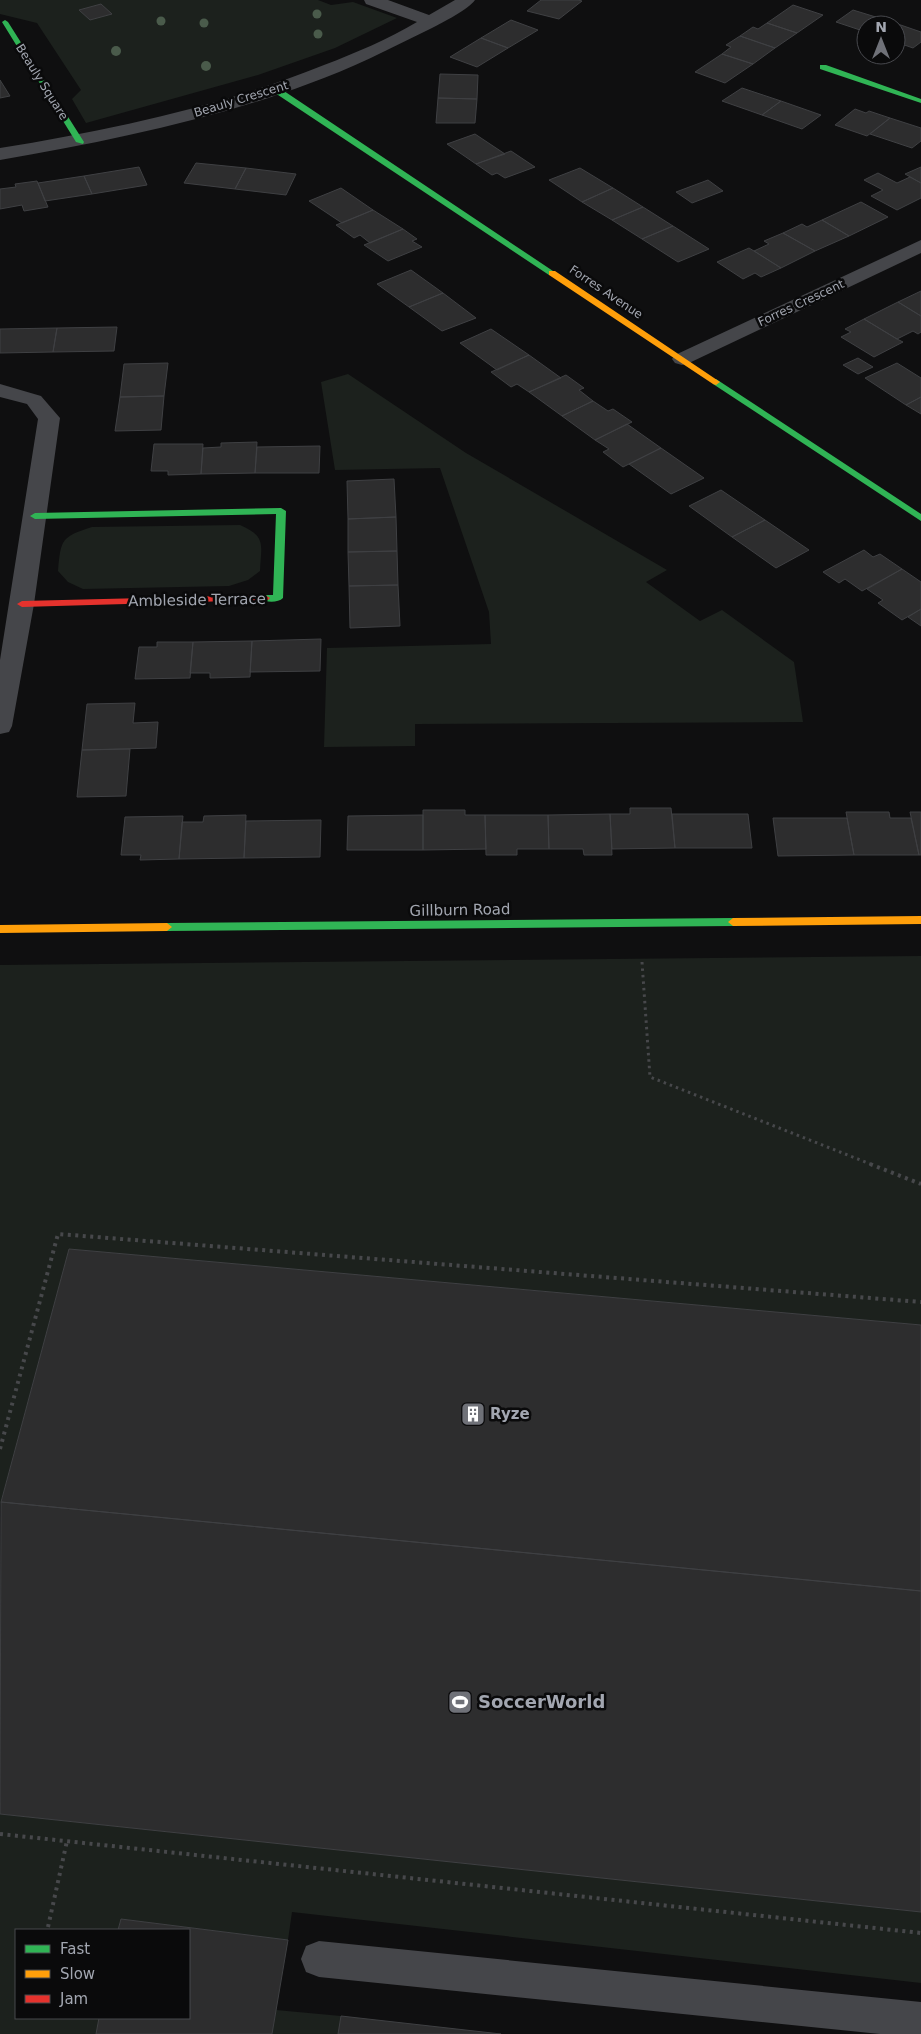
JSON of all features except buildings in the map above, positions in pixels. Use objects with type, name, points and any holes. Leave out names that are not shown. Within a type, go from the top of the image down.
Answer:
[{"type":"street","points":[[372,0],[433,22]]},
{"type":"street","name":"Beauly Crescent","points":[[0,154],[80,142],[182,117],[276,90],[365,55],[433,22],[467,0]]},
{"type":"street","name":"Beauly Square","points":[[5,22],[80,142]]},
{"type":"street","points":[[824,68],[921,101]]},
{"type":"street","name":"Forres Avenue","points":[[276,90],[921,518]]},
{"type":"street","name":"Forres Crescent","points":[[682,359],[921,246]]},
{"type":"street","points":[[0,390],[34,400],[49,418],[22,604],[0,720]]},
{"type":"street","name":"Ambleside Terrace","points":[[22,604],[278,598],[281,511],[35,516]]},
{"type":"street","name":"Gillburn Road","points":[[0,930],[921,920]]},
{"type":"lane","points":[[320,1959],[921,2020]]},
{"type":"path","points":[[640,923],[650,1078],[921,1184]]},
{"type":"path","points":[[0,1449],[58,1234],[921,1302]]},
{"type":"path","points":[[0,1834],[921,1932]]},
{"type":"path","points":[[48,1927],[67,1841]]},
{"type":"shaded area","points":[[0,0],[318,0],[331,5],[353,2],[397,18],[335,48],[258,75],[86,123],[72,99],[81,90],[37,23],[0,14]]},
{"type":"shaded area","points":[[348,374],[466,453],[667,570],[646,582],[700,621],[722,610],[794,662],[803,722],[415,724],[415,746],[324,747],[327,648],[491,644],[489,612],[440,468],[335,470],[321,382]]},
{"type":"shaded area","points":[[240,525],[255,533],[260,542],[260,571],[248,580],[229,586],[83,589],[68,582],[58,571],[60,552],[64,541],[74,534],[92,527]]},
{"type":"shaded area","points":[[921,956],[921,1325],[69,1249],[0,1505],[0,965]]},
{"type":"shaded area","points":[[0,1814],[921,1912],[921,1983],[292,1912],[288,1940],[121,1919],[118,1929],[15,1929],[15,2019],[99,2019],[96,2034],[0,2034]]},
{"type":"shaded area","points":[[276,2010],[341,2016],[338,2034],[272,2034]]},
{"type":"traffic: fast","points":[[5,22],[80,142]]},
{"type":"traffic: fast","points":[[823,67],[921,101]]},
{"type":"traffic: fast","points":[[275,89],[552,273]]},
{"type":"traffic: fast","points":[[716,382],[921,518]]},
{"type":"traffic: fast","points":[[35,516],[281,511],[278,598],[265,598]]},
{"type":"traffic: fast","points":[[167,927],[733,922]]},
{"type":"traffic: slow","points":[[552,273],[716,382]]},
{"type":"traffic: slow","points":[[733,922],[921,920]]},
{"type":"traffic: slow","points":[[0,929],[167,927]]},
{"type":"traffic: jam","points":[[22,604],[265,598]]},
{"type":"place","name":"Ryze","points":[[473,1414]]},
{"type":"place","name":"SoccerWorld","points":[[460,1702]]}]
